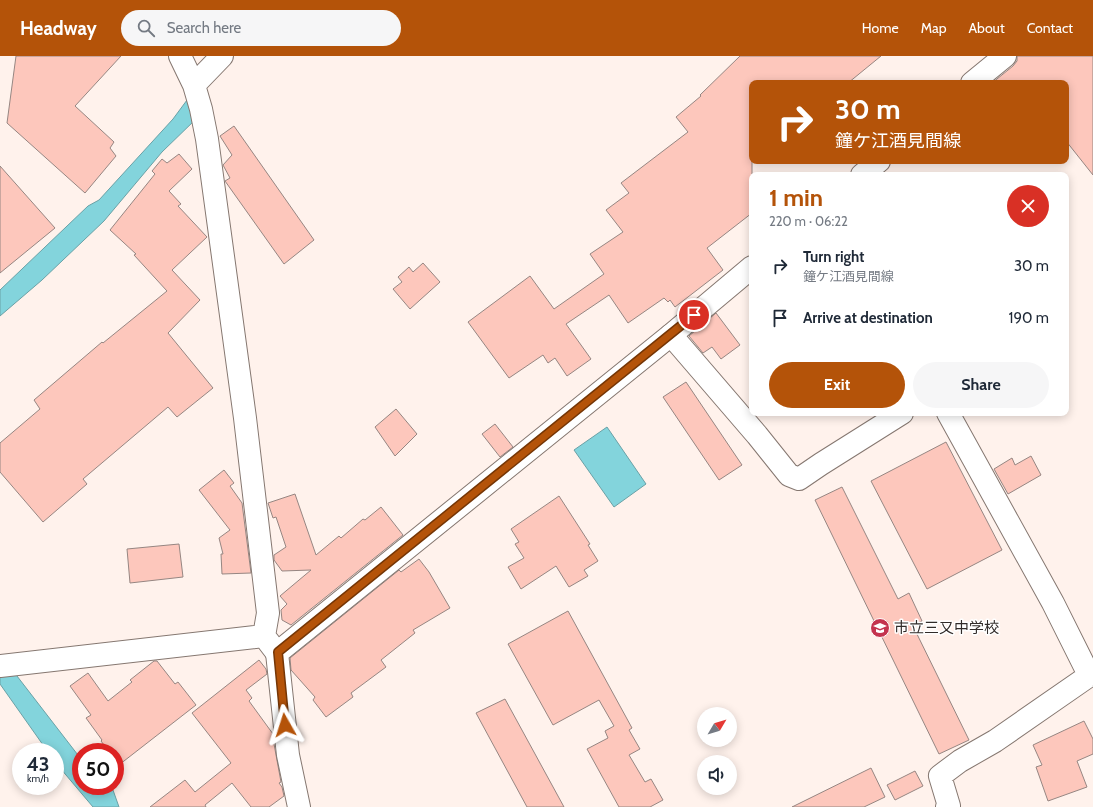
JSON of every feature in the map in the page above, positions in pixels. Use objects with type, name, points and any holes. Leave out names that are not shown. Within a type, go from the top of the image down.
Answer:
[{"type":"street","points":[[180,56],[194,85],[209,147],[245,418],[271,644],[288,755],[299,807]]},
{"type":"street","points":[[194,85],[222,56]]},
{"type":"street","points":[[976,80],[1005,56]]},
{"type":"street","points":[[866,172],[875,164]]},
{"type":"street","points":[[0,666],[271,644],[671,334],[749,269]]},
{"type":"street","points":[[671,334],[789,475],[799,479],[820,464],[897,416]]},
{"type":"street","points":[[947,807],[949,806],[940,776],[960,761],[995,741],[1091,674],[950,416]]},
{"type":"water","points":[[190,96],[196,119],[162,152],[104,221],[42,280],[0,316],[0,290],[88,206],[99,200],[173,119]]},
{"type":"water","points":[[607,427],[646,484],[614,507],[574,450]]},
{"type":"water","points":[[0,654],[72,747],[72,782],[64,773],[64,743],[42,743],[0,684]]},
{"type":"water","points":[[83,795],[115,795],[119,807],[93,807]]},
{"type":"building","points":[[16,56],[121,56],[75,106],[114,142],[110,148],[116,156],[85,193],[7,123]]},
{"type":"building","points":[[740,56],[881,56],[852,80],[749,80],[749,164],[752,164],[752,172],[749,172],[749,215],[707,248],[723,270],[675,307],[670,300],[668,302],[664,298],[628,323],[609,295],[566,324],[591,359],[567,376],[555,358],[548,363],[543,355],[509,378],[468,322],[530,276],[554,309],[604,274],[590,254],[623,232],[606,210],[629,193],[621,183],[688,132],[676,117],[701,96],[700,95]]},
{"type":"building","points":[[1017,56],[1093,56],[1093,175],[1069,145],[1069,80],[996,80],[1017,61]]},
{"type":"building","points":[[234,126],[314,240],[284,264],[225,181],[230,178],[223,165],[232,155],[220,136]]},
{"type":"building","points":[[179,154],[192,169],[169,191],[181,204],[178,206],[207,237],[172,270],[200,300],[168,333],[213,388],[177,417],[168,407],[83,479],[87,484],[43,522],[0,472],[0,443],[40,409],[34,400],[102,342],[103,343],[167,291],[134,255],[136,254],[110,230],[155,174],[152,171],[162,159],[167,163]]},
{"type":"building","points":[[0,166],[55,228],[0,273]]},
{"type":"building","points":[[423,263],[440,282],[410,309],[393,289],[402,282],[398,277],[409,267],[413,272]]},
{"type":"building","points":[[716,313],[740,345],[721,359],[712,347],[703,353],[689,336]]},
{"type":"building","points":[[686,382],[742,465],[719,480],[663,397]]},
{"type":"building","points":[[396,409],[417,434],[395,456],[375,427]]},
{"type":"building","points":[[495,424],[513,447],[500,457],[482,434]]},
{"type":"building","points":[[946,442],[1002,550],[927,589],[871,481]]},
{"type":"building","points":[[1031,456],[1041,475],[1008,494],[994,469],[1012,458],[1015,465]]},
{"type":"building","points":[[224,470],[234,483],[230,486],[242,503],[251,573],[222,574],[221,554],[223,554],[219,538],[230,530],[199,490]]},
{"type":"building","points":[[842,487],[898,599],[909,593],[922,621],[913,626],[969,740],[939,754],[815,500]]},
{"type":"building","points":[[295,494],[316,555],[339,536],[341,538],[363,519],[365,520],[381,507],[403,535],[291,625],[282,620],[281,610],[287,604],[280,596],[311,570],[282,571],[274,560],[274,555],[286,547],[276,517],[273,518],[268,503]]},
{"type":"building","points":[[559,496],[590,544],[588,545],[598,561],[584,570],[588,576],[569,587],[556,566],[521,589],[508,567],[524,558],[515,544],[519,542],[511,529]]},
{"type":"building","points":[[179,544],[183,577],[130,583],[127,549]]},
{"type":"building","points":[[419,559],[429,572],[450,608],[413,630],[415,633],[381,660],[386,667],[351,693],[353,697],[326,717],[313,700],[315,697],[291,670],[290,658],[399,570],[401,572]]},
{"type":"building","points":[[568,611],[632,728],[629,730],[640,749],[629,755],[645,782],[651,779],[663,800],[650,807],[619,807],[587,749],[608,738],[605,731],[614,726],[599,700],[553,725],[508,644]]},
{"type":"building","points":[[259,660],[266,669],[267,674],[246,690],[252,698],[249,701],[273,734],[274,738],[271,740],[274,744],[281,782],[279,783],[282,787],[284,796],[269,807],[251,807],[232,783],[205,805],[206,807],[150,807],[185,780],[195,792],[231,763],[192,713]]},
{"type":"building","points":[[154,661],[157,661],[175,684],[178,682],[196,705],[124,761],[124,743],[102,743],[102,740],[86,718],[91,715],[70,686],[88,673],[108,701],[132,682],[130,680]]},
{"type":"building","points":[[505,699],[564,807],[527,807],[476,713]]},
{"type":"building","points":[[1084,721],[1093,739],[1093,754],[1077,761],[1087,787],[1048,801],[1036,767],[1042,765],[1033,745]]},
{"type":"building","points":[[871,768],[885,797],[864,807],[792,807]]},
{"type":"building","points":[[915,771],[923,786],[895,800],[887,785]]},
{"type":"place","name":"市立三又中学校","points":[[880,628]]},
{"type":"route","points":[[285,725],[278,652],[694,315]]}]
